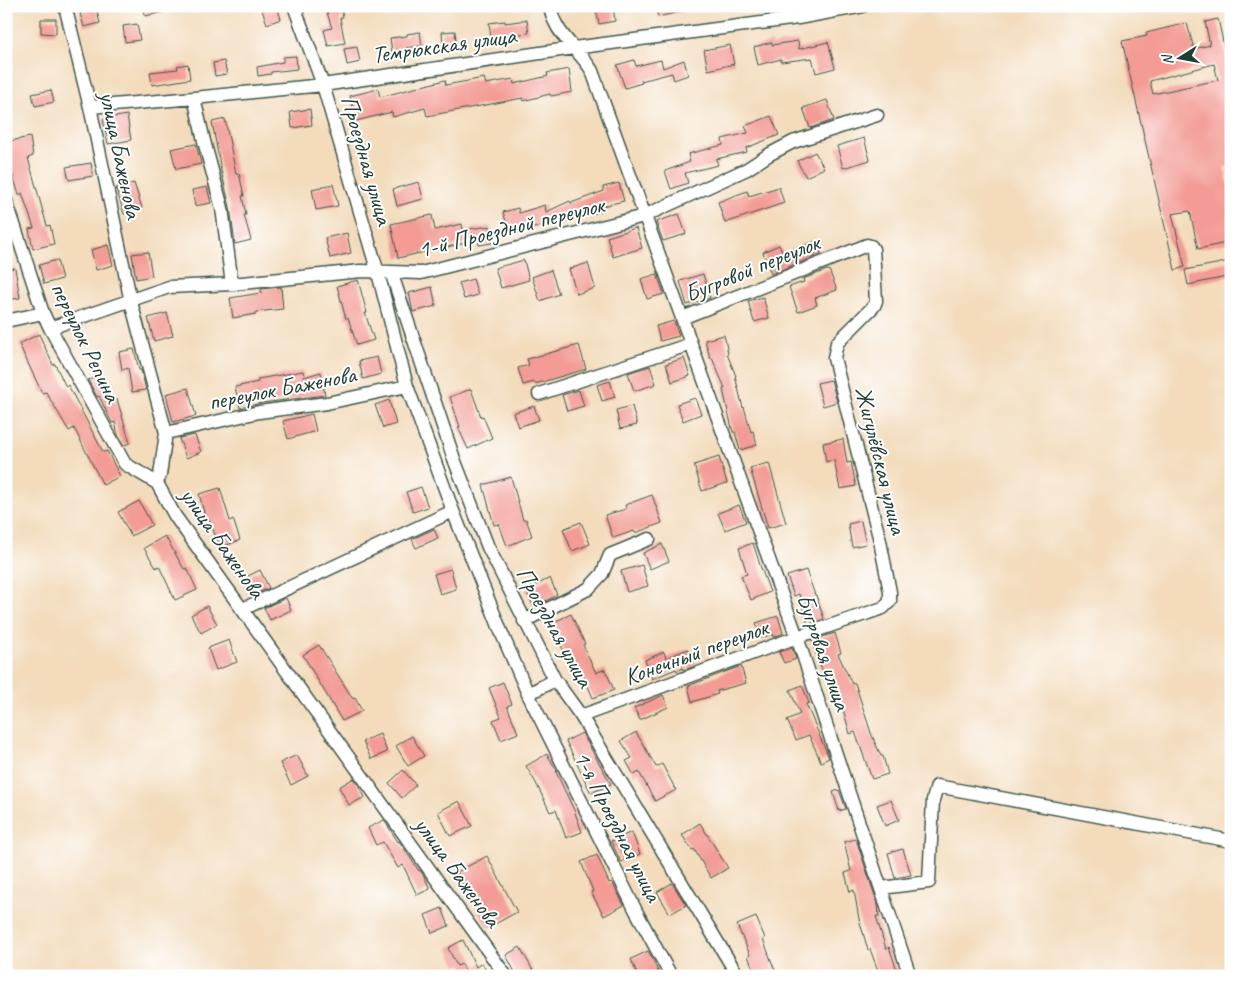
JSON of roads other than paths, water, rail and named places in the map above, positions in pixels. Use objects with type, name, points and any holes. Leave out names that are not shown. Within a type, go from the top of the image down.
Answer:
[{"type":"street","name":"улица Баженова","points":[[65,6],[90,106],[131,302],[166,433],[160,475],[157,483],[175,516],[506,976]]},
{"type":"street","name":"Проездная улица","points":[[294,6],[323,85],[378,273],[407,386],[453,512],[528,694]]},
{"type":"street","points":[[550,6],[555,22],[574,48],[585,59],[592,71],[682,318]]},
{"type":"street","name":"Темрюкская улица","points":[[90,106],[323,85],[574,48],[797,12],[863,6]]},
{"type":"street","points":[[194,98],[222,208],[232,284]]},
{"type":"street","name":"1-й Проездной переулок","points":[[50,328],[131,302],[170,287],[232,284],[361,271],[421,273],[644,216],[747,169],[793,142],[877,115]]},
{"type":"street","name":"переулок Репина","points":[[6,200],[43,313],[50,328],[125,464],[157,483]]},
{"type":"street","name":"Бугровой переулок","points":[[691,344],[682,318],[867,245],[871,246]]},
{"type":"street","name":"Жигулёвская улица","points":[[797,637],[883,608],[887,606],[891,596],[880,540],[834,358],[837,342],[874,306],[876,301],[874,252],[871,246]]},
{"type":"street","name":"Проездная улица","points":[[391,272],[458,467],[488,547],[524,621],[554,680],[581,716],[738,976]]},
{"type":"street","points":[[6,321],[43,313]]},
{"type":"street","points":[[539,394],[691,344]]},
{"type":"street","name":"Бугровая улица","points":[[691,344],[797,637],[910,976]]},
{"type":"street","name":"переулок Баженова","points":[[166,433],[259,412],[327,403],[407,386]]},
{"type":"street","points":[[242,610],[453,512]]},
{"type":"street","points":[[524,621],[588,589],[602,574],[610,555],[649,539]]},
{"type":"street","name":"Конечный переулок","points":[[581,716],[797,637]]},
{"type":"street","points":[[528,694],[554,680]]},
{"type":"street","name":"1-я Проездная улица","points":[[528,694],[671,976]]},
{"type":"street","points":[[881,888],[930,882],[933,800],[937,786],[1231,841]]}]
